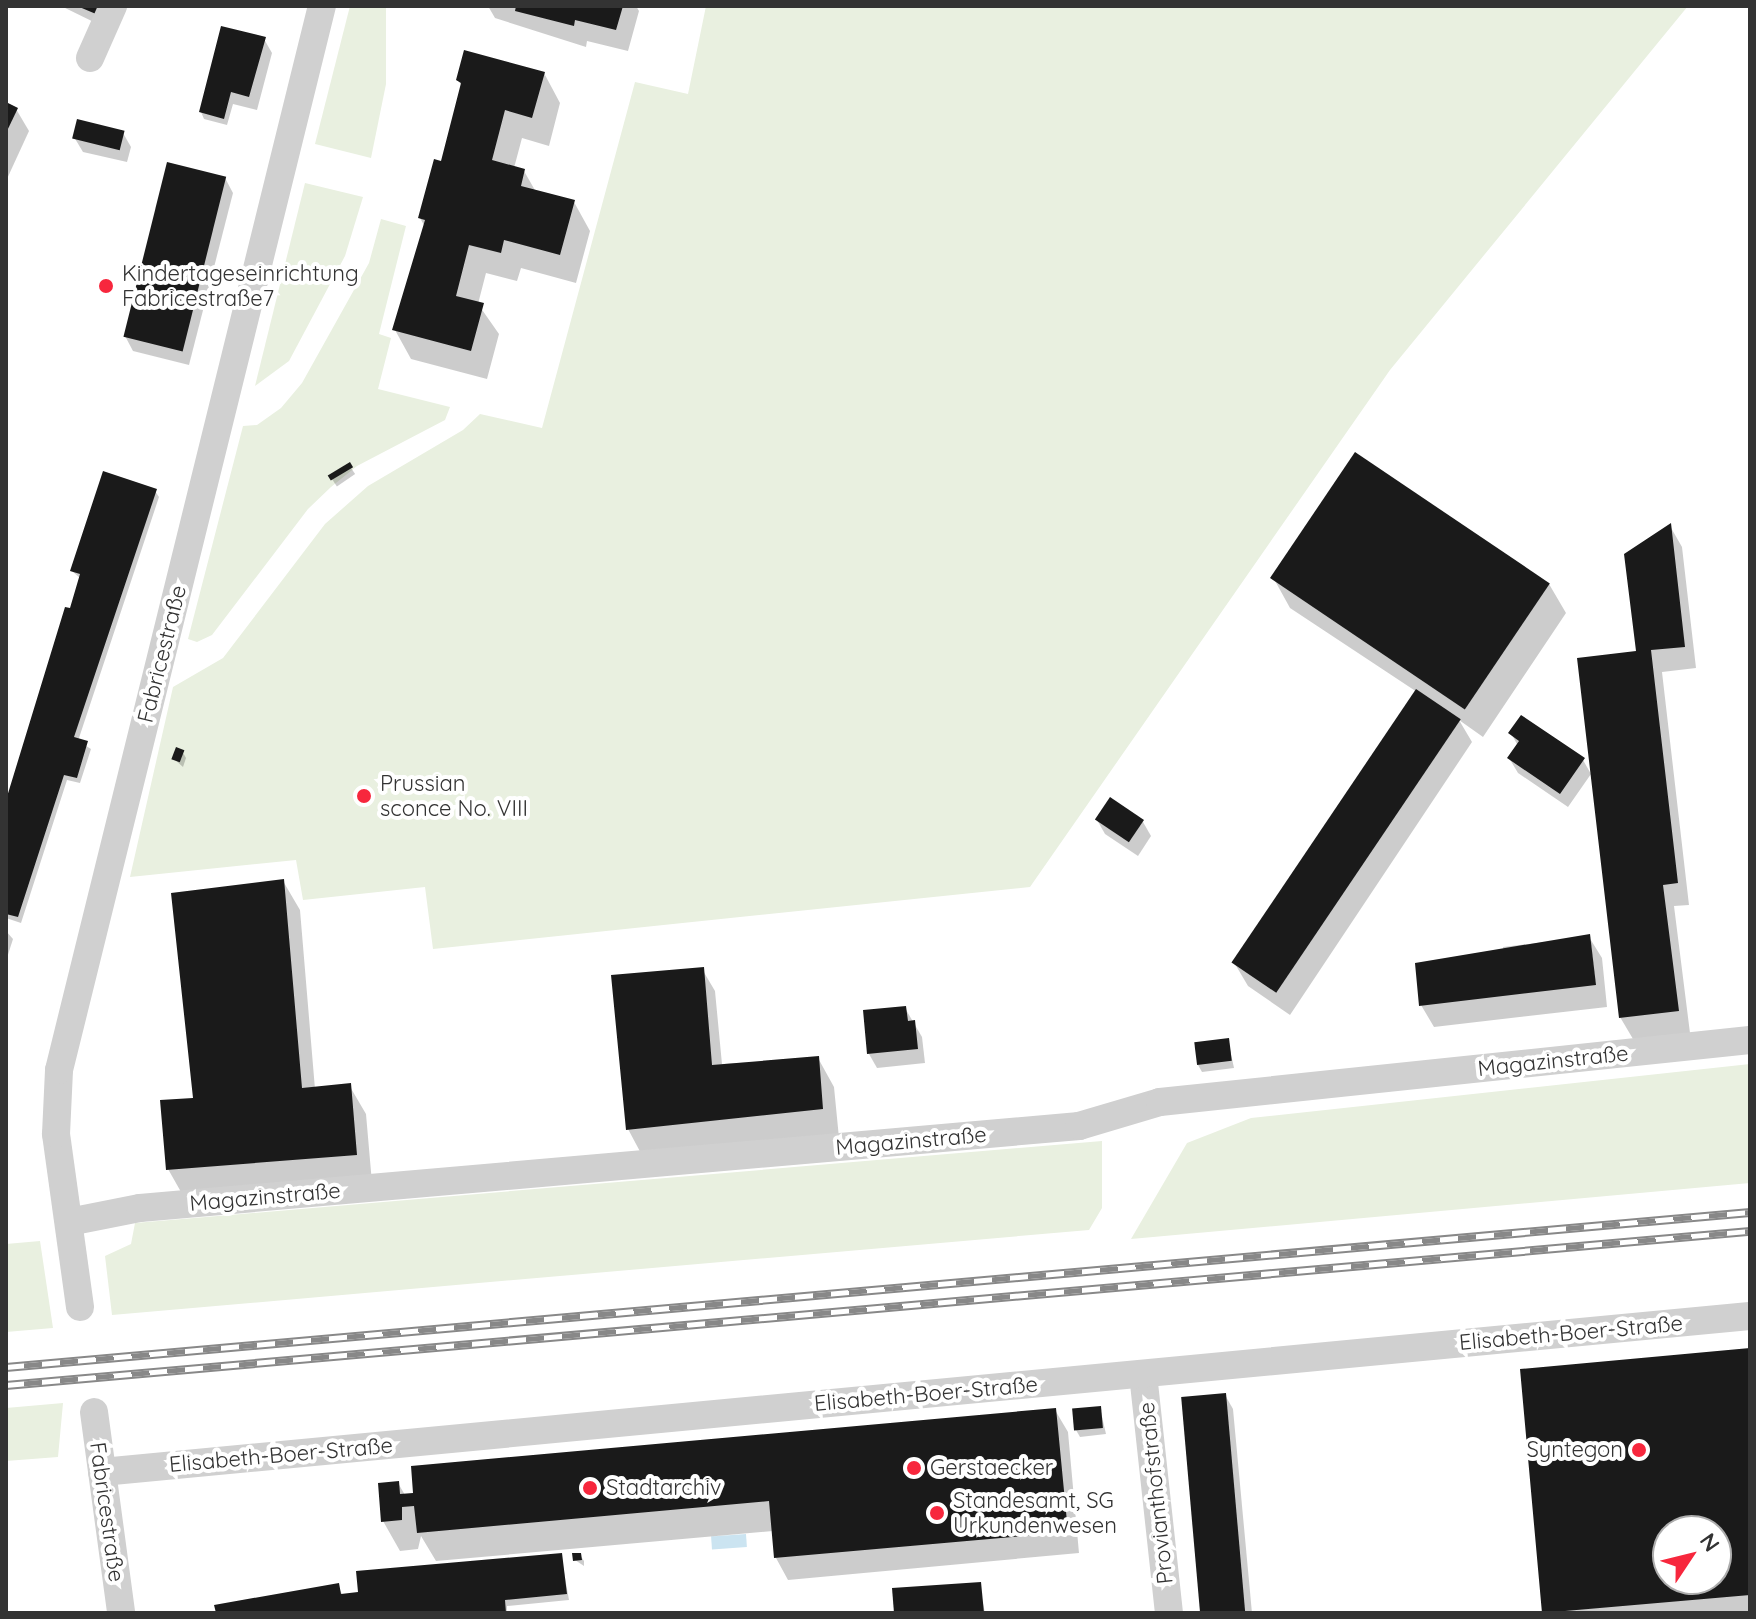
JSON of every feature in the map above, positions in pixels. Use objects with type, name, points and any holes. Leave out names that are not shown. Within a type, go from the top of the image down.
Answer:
[{"type":"street","points":[[90,58],[113,6]]},
{"type":"street","name":"Fabricestraße","points":[[80,1307],[56,1134],[59,1070],[322,6]]},
{"type":"street","name":"Magazinstraße","points":[[69,1222],[140,1208],[1079,1126],[1160,1102],[1750,1040]]},
{"type":"street","name":"Elisabeth-Boer-Straße","points":[[102,1472],[1750,1316]]},
{"type":"street","name":"Provianthofstraße","points":[[1143,1374],[1169,1613]]},
{"type":"street","name":"Fabricestraße","points":[[94,1412],[121,1613]]},
{"type":"green space","points":[[350,6],[386,6],[386,84],[371,158],[315,144]]},
{"type":"green space","points":[[706,6],[1688,6],[1390,370],[1030,887],[433,949],[425,887],[303,900],[296,860],[130,877],[173,687],[223,658],[325,524],[368,486],[463,430],[480,414],[542,428],[635,82],[688,94]]},
{"type":"green space","points":[[305,183],[363,197],[345,256],[289,361],[255,386]]},
{"type":"green space","points":[[381,219],[406,226],[379,334],[391,338],[378,389],[450,407],[445,420],[357,466],[331,487],[308,509],[212,635],[197,642],[188,639],[243,426],[257,425],[281,408],[302,383],[369,263]]},
{"type":"green space","points":[[1750,1064],[1750,1183],[1131,1239],[1187,1143],[1251,1118]]},
{"type":"green space","points":[[1102,1141],[1102,1208],[1089,1230],[112,1315],[105,1256],[131,1244],[135,1223]]},
{"type":"green space","points":[[40,1241],[53,1328],[6,1332],[6,1244]]},
{"type":"green space","points":[[63,1403],[58,1457],[6,1461],[6,1408]]},
{"type":"water","points":[[746,1534],[747,1547],[712,1549],[711,1536]]},
{"type":"building","points":[[77,6],[99,6],[96,14]]},
{"type":"building","points":[[516,6],[623,6],[616,30],[575,20],[574,26],[515,11]]},
{"type":"building","points":[[221,26],[266,37],[249,97],[231,92],[224,119],[199,112]]},
{"type":"building","points":[[464,50],[545,72],[532,118],[505,110],[492,160],[525,169],[521,186],[575,200],[560,255],[504,240],[501,253],[469,245],[456,296],[484,303],[471,351],[392,330],[425,220],[418,218],[434,159],[441,161],[461,83],[456,80]]},
{"type":"building","points":[[6,102],[18,108],[6,133]]},
{"type":"building","points":[[77,119],[125,131],[120,150],[72,138]]},
{"type":"building","points":[[167,162],[226,177],[183,351],[123,337]]},
{"type":"building","points":[[1355,452],[1550,583],[1465,709],[1270,578]]},
{"type":"building","points":[[350,462],[353,467],[331,481],[328,475]]},
{"type":"building","points":[[103,471],[157,489],[74,737],[88,741],[77,778],[64,775],[18,917],[6,914],[6,800],[65,607],[70,608],[80,574],[70,571]]},
{"type":"building","points":[[1671,523],[1685,647],[1651,650],[1678,883],[1663,885],[1679,1011],[1619,1018],[1577,658],[1636,651],[1624,554]]},
{"type":"building","points":[[1416,689],[1461,719],[1276,993],[1231,963]]},
{"type":"building","points":[[1521,715],[1585,758],[1560,794],[1507,758],[1519,741],[1508,733]]},
{"type":"building","points":[[176,747],[184,750],[180,762],[171,759]]},
{"type":"building","points":[[1110,797],[1144,820],[1129,842],[1095,819]]},
{"type":"building","points":[[284,879],[302,1088],[351,1083],[357,1155],[166,1170],[160,1100],[193,1098],[171,893]]},
{"type":"building","points":[[1590,934],[1596,985],[1419,1006],[1415,963]]},
{"type":"building","points":[[704,967],[712,1065],[819,1056],[823,1109],[626,1130],[611,975]]},
{"type":"building","points":[[906,1006],[908,1021],[915,1020],[918,1049],[867,1054],[863,1010]]},
{"type":"building","points":[[1229,1038],[1232,1061],[1197,1065],[1194,1042]]},
{"type":"building","name":"Syntegon","points":[[1750,1348],[1750,1595],[1542,1613],[1520,1369]]},
{"type":"building","points":[[1226,1393],[1245,1613],[1200,1613],[1181,1397]]},
{"type":"building","points":[[1101,1406],[1103,1428],[1074,1430],[1072,1409]]},
{"type":"building","points":[[1056,1408],[1068,1532],[774,1558],[769,1501],[417,1533],[414,1506],[402,1507],[402,1520],[381,1522],[378,1483],[399,1481],[400,1494],[413,1493],[411,1466]]},
{"type":"building","points":[[562,1553],[567,1594],[505,1600],[506,1613],[216,1613],[214,1605],[339,1583],[341,1594],[358,1592],[356,1571]]},
{"type":"building","points":[[572,1553],[581,1553],[582,1560],[573,1561]]},
{"type":"building","points":[[981,1582],[984,1613],[894,1613],[892,1588]]},
{"type":"railway","points":[[6,1367],[1750,1212]]},
{"type":"railway","points":[[6,1385],[1750,1231]]},
{"type":"place","name":"Kindertageseinrichtung Fabricestraße7","points":[[106,286]]},
{"type":"place","name":"Prussian sconce No. VIII","points":[[364,796]]},
{"type":"place","name":"Syntegon","points":[[1639,1450]]},
{"type":"place","name":"Gerstaecker","points":[[914,1468]]},
{"type":"place","name":"Stadtarchiv","points":[[590,1488]]},
{"type":"place","name":"Standesamt, SG Urkundenwesen","points":[[937,1513]]}]
